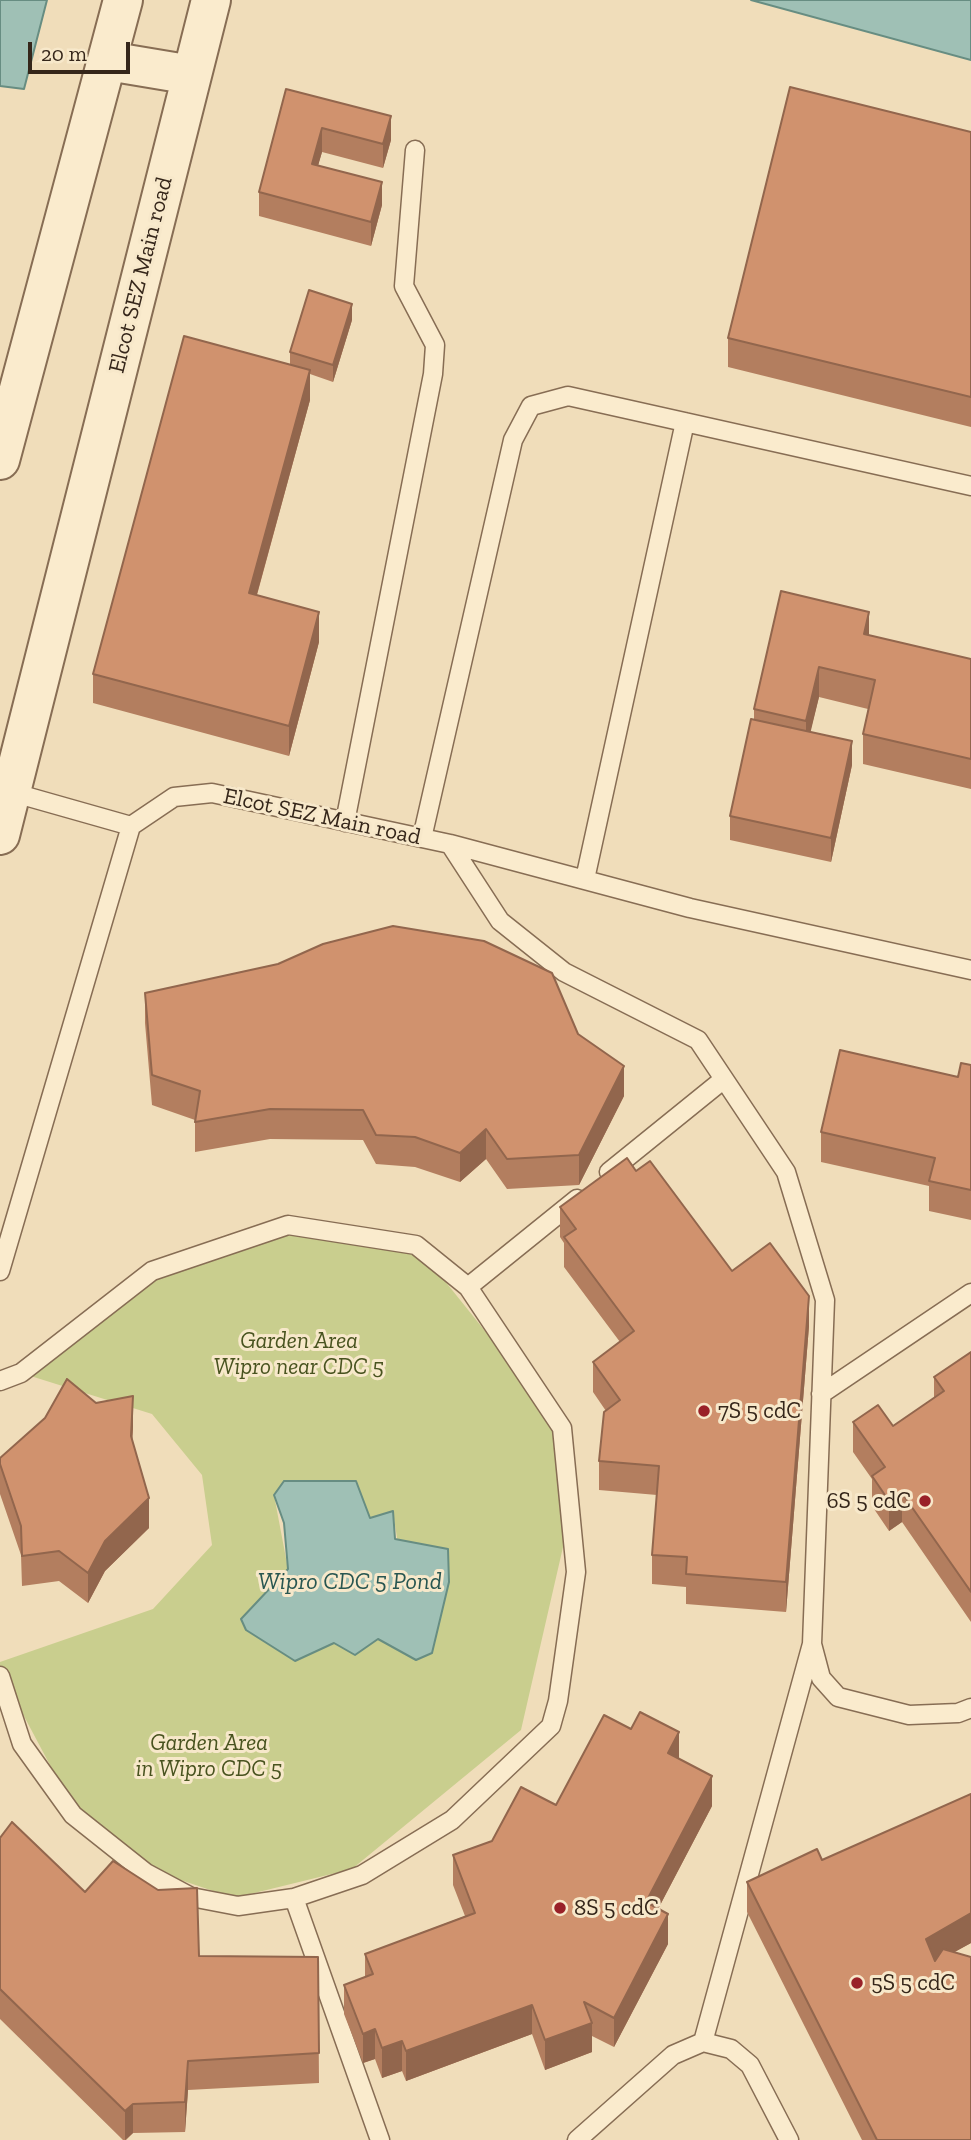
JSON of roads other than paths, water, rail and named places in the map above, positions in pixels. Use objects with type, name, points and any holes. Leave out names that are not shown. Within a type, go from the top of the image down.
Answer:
[{"type":"street","points":[[1,450],[12,370],[108,61],[123,0]]},
{"type":"street","name":"Elcot SEZ Main road","points":[[0,835],[211,0]]},
{"type":"street","points":[[108,61],[192,75]]},
{"type":"lane","points":[[345,822],[433,374],[435,345],[404,286],[415,150]]},
{"type":"lane","points":[[422,838],[513,440],[531,406],[568,396],[971,486]]},
{"type":"lane","points":[[584,879],[685,422]]},
{"type":"lane","points":[[0,1271],[131,826],[11,792]]},
{"type":"lane","name":"Elcot SEZ Main road","points":[[131,826],[174,797],[212,793],[450,844],[690,908],[971,970]]},
{"type":"lane","points":[[450,844],[500,920],[564,972],[698,1040],[786,1172],[825,1300],[812,1644],[703,2042]]},
{"type":"lane","points":[[468,1286],[724,1079]]},
{"type":"lane","points":[[0,1381],[21,1373],[152,1270],[288,1225],[416,1245],[468,1286],[562,1428],[576,1572],[558,1701],[551,1726],[452,1820],[362,1875],[294,1898],[238,1906],[191,1897],[146,1873],[73,1815],[22,1744],[0,1676]]},
{"type":"lane","points":[[821,1394],[971,1293]]},
{"type":"lane","points":[[812,1644],[821,1678],[838,1697],[909,1715],[958,1713],[971,1708]]},
{"type":"lane","points":[[294,1898],[380,2140]]},
{"type":"lane","points":[[577,2140],[673,2055],[703,2042],[731,2049],[750,2065],[789,2140]]},
{"type":"water","points":[[0,0],[47,0],[24,89],[0,86]]},
{"type":"water","points":[[751,0],[971,0],[971,60]]},
{"type":"water","name":"Wipro CDC 5 Pond","points":[[284,1481],[356,1481],[370,1518],[393,1511],[395,1539],[448,1549],[449,1582],[432,1653],[416,1660],[378,1639],[355,1655],[334,1643],[295,1661],[246,1630],[241,1619],[288,1569],[284,1523],[274,1495]]},
{"type":"place","name":"7S 5 cdC","points":[[704,1411]]},
{"type":"place","name":"6S 5 cdC","points":[[925,1501]]},
{"type":"place","name":"8S 5 cdC","points":[[560,1908]]},
{"type":"place","name":"5S 5 cdC","points":[[857,1983]]},
{"type":"park label","name":"Garden Area Wipro near CDC 5","points":[[299,1354]]},
{"type":"park label","name":"Garden Area in Wipro CDC 5","points":[[209,1756]]}]
